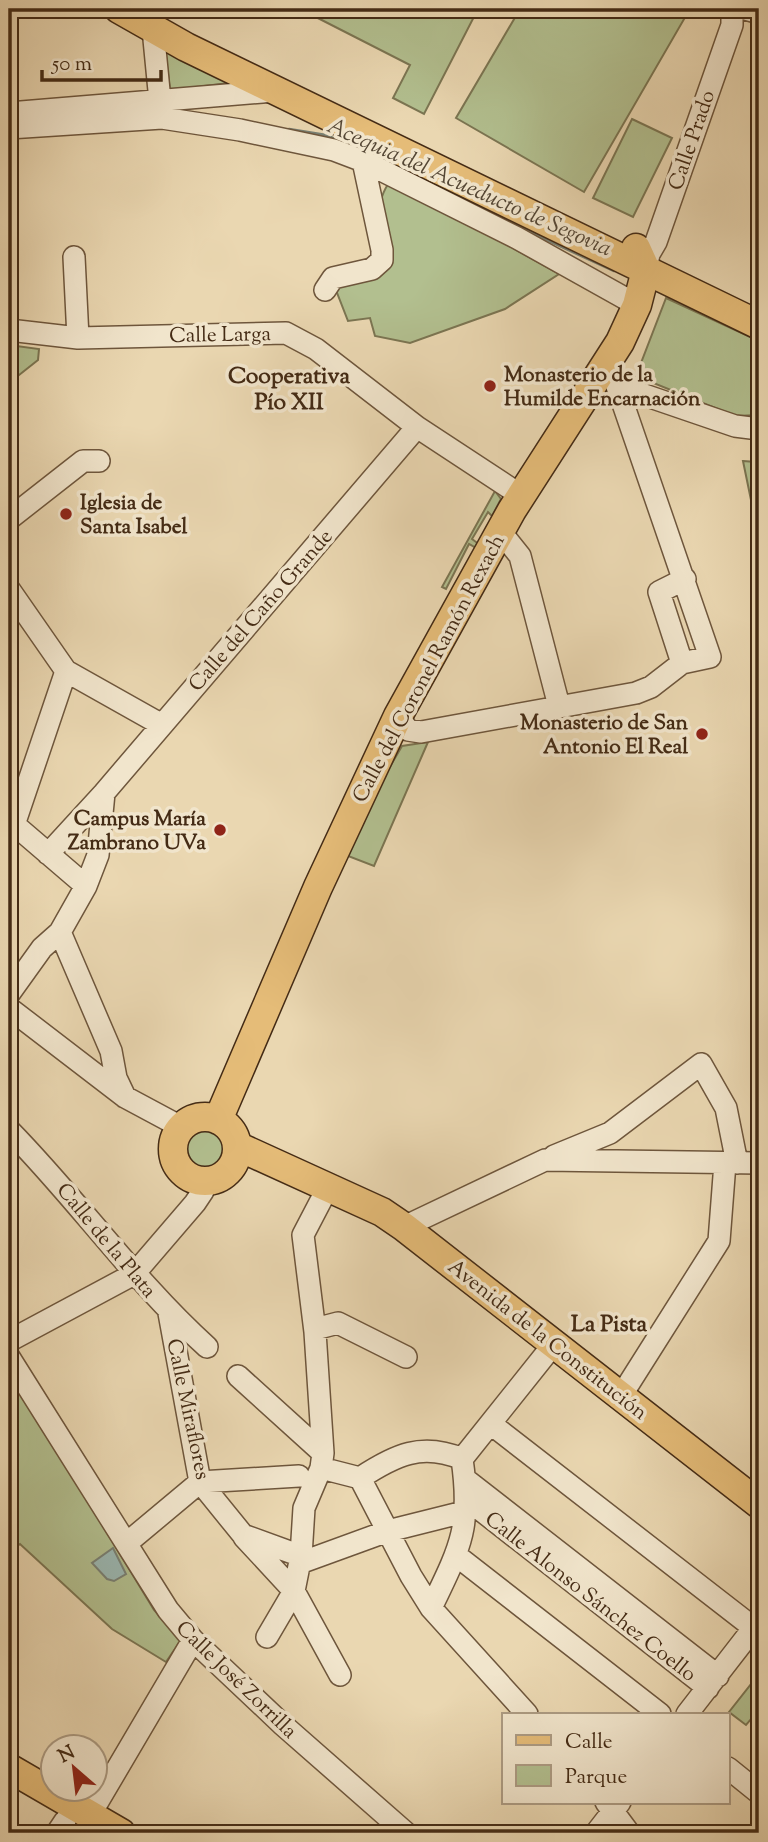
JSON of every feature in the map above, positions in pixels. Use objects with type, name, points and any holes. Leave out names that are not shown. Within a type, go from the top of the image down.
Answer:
[{"type":"main road","points":[[119,9],[149,19],[649,258],[759,325]]},
{"type":"main road","points":[[149,19],[276,91],[759,308]]},
{"type":"main road","name":"Calle del Coronel Ramón Rexach","points":[[218,1120],[318,887],[398,716],[522,496],[613,375],[637,305],[649,258]]},
{"type":"main road","points":[[198,1118],[218,1120],[231,1130],[237,1146],[236,1157],[228,1172],[205,1182],[185,1175],[176,1164],[172,1147],[181,1128],[198,1118]]},
{"type":"main road","name":"Avenida de la Constitución","points":[[237,1146],[382,1212],[404,1227],[759,1504]]},
{"type":"main road","points":[[9,1768],[75,1826]]},
{"type":"main road","points":[[9,1788],[75,1826],[121,1833]]},
{"type":"street","name":"Calle Prado","points":[[649,258],[732,25],[732,9]]},
{"type":"street","points":[[746,9],[759,13]]},
{"type":"street","points":[[149,19],[160,101]]},
{"type":"street","points":[[9,113],[276,91]]},
{"type":"street","points":[[9,128],[162,118],[318,145],[363,161],[517,238],[637,305]]},
{"type":"street","points":[[325,290],[334,278],[372,269],[382,260],[363,161]]},
{"type":"street","points":[[74,257],[78,338]]},
{"type":"street","name":"Calle Larga","points":[[9,331],[78,338],[286,333],[316,349],[417,427],[522,496]]},
{"type":"street","points":[[613,375],[735,426],[759,429]]},
{"type":"street","points":[[398,716],[408,730],[421,732],[645,690],[682,663],[710,657],[613,375]]},
{"type":"street","name":"Calle del Caño Grande","points":[[48,854],[104,793],[417,427]]},
{"type":"street","points":[[9,519],[83,461],[99,461]]},
{"type":"street","points":[[500,531],[520,556],[559,706]]},
{"type":"street","points":[[682,663],[659,592],[685,579]]},
{"type":"street","points":[[9,589],[66,671],[162,724]]},
{"type":"street","points":[[66,671],[11,822],[86,887]]},
{"type":"street","points":[[9,994],[42,948],[60,932],[86,887],[98,855],[104,793]]},
{"type":"street","points":[[60,932],[111,1051],[116,1078],[125,1097]]},
{"type":"street","points":[[9,1008],[125,1097],[181,1128]]},
{"type":"street","points":[[404,1227],[545,1160],[610,1133],[701,1064],[726,1108],[731,1163],[719,1241],[621,1396]]},
{"type":"street","name":"Calle de la Plata","points":[[9,1130],[89,1218],[134,1274],[169,1312],[207,1347]]},
{"type":"street","points":[[545,1160],[759,1163]]},
{"type":"street","points":[[9,1341],[134,1274],[195,1203],[205,1182]]},
{"type":"street","points":[[267,1637],[294,1591],[301,1559],[304,1508],[322,1460],[314,1329],[303,1235],[327,1189]]},
{"type":"street","name":"Calle Miraflores","points":[[169,1312],[200,1482],[294,1591],[340,1675]]},
{"type":"street","points":[[314,1329],[338,1323],[406,1357]]},
{"type":"street","points":[[432,1608],[457,1556],[470,1491],[491,1424],[553,1345]]},
{"type":"street","name":"Calle José Zorrilla","points":[[9,1357],[167,1610],[193,1640],[363,1800],[405,1833]]},
{"type":"street","points":[[238,1376],[322,1460],[358,1481],[432,1608],[526,1713]]},
{"type":"street","points":[[491,1424],[758,1627],[708,1677],[688,1713]]},
{"type":"street","points":[[358,1481],[390,1458],[413,1451],[439,1451],[470,1491]]},
{"type":"street","points":[[127,1543],[200,1482],[299,1476]]},
{"type":"street","points":[[243,1535],[301,1559],[388,1531],[470,1491]]},
{"type":"street","name":"Calle Alonso Sánchez Coello","points":[[470,1491],[708,1677]]},
{"type":"street","points":[[457,1556],[659,1713]]},
{"type":"street","points":[[75,1826],[193,1640]]},
{"type":"street","points":[[730,1770],[759,1793]]},
{"type":"street","points":[[596,1833],[613,1805],[629,1833]]},
{"type":"green space","points":[[308,9],[478,9],[424,114],[393,98],[410,65],[306,12]]},
{"type":"green space","points":[[520,9],[678,9],[687,14],[584,192],[456,118]]},
{"type":"green space","points":[[165,49],[238,82],[170,90]]},
{"type":"green space","points":[[632,119],[672,138],[633,217],[593,198]]},
{"type":"green space","points":[[392,180],[559,274],[505,309],[410,343],[375,336],[370,318],[348,321],[334,285],[370,279],[378,211],[381,198]]},
{"type":"green space","points":[[666,298],[759,341],[759,415],[735,416],[636,376]]},
{"type":"green space","points":[[9,345],[39,349],[38,360],[9,383]]},
{"type":"green space","points":[[743,461],[756,462],[759,503],[751,500]]},
{"type":"green space","points":[[495,491],[501,499],[492,516],[488,512],[472,539],[480,545],[478,549],[469,544],[446,589],[442,587]]},
{"type":"green space","points":[[428,742],[374,866],[348,856],[377,789],[402,746]]},
{"type":"green space","points":[[207,1129],[221,1135],[227,1149],[221,1163],[207,1169],[193,1163],[187,1149],[193,1135]]},
{"type":"green space","points":[[9,1371],[154,1610],[181,1640],[166,1662],[112,1629],[20,1544],[11,1551],[9,1549]]},
{"type":"green space","points":[[759,1674],[759,1710],[746,1725],[729,1712]]},
{"type":"water","points":[[113,1548],[126,1574],[114,1581],[107,1579],[92,1563]]},
{"type":"waterway","name":"Acequia del Acueducto de Segovia","points":[[289,130],[326,136],[338,141]]},
{"type":"waterway","name":"Acequia del Acueducto de Segovia","points":[[469,203],[614,270]]},
{"type":"place","name":"Monasterio de la Humilde Encarnación","points":[[490,386]]},
{"type":"place","name":"Iglesia de Santa Isabel","points":[[66,514]]},
{"type":"place","name":"Monasterio de San Antonio El Real","points":[[702,734]]},
{"type":"place","name":"Campus María Zambrano UVa","points":[[220,830]]},
{"type":"district","name":"Cooperativa Pío XII","points":[[289,388]]},
{"type":"district","name":"La Pista","points":[[609,1323]]}]
